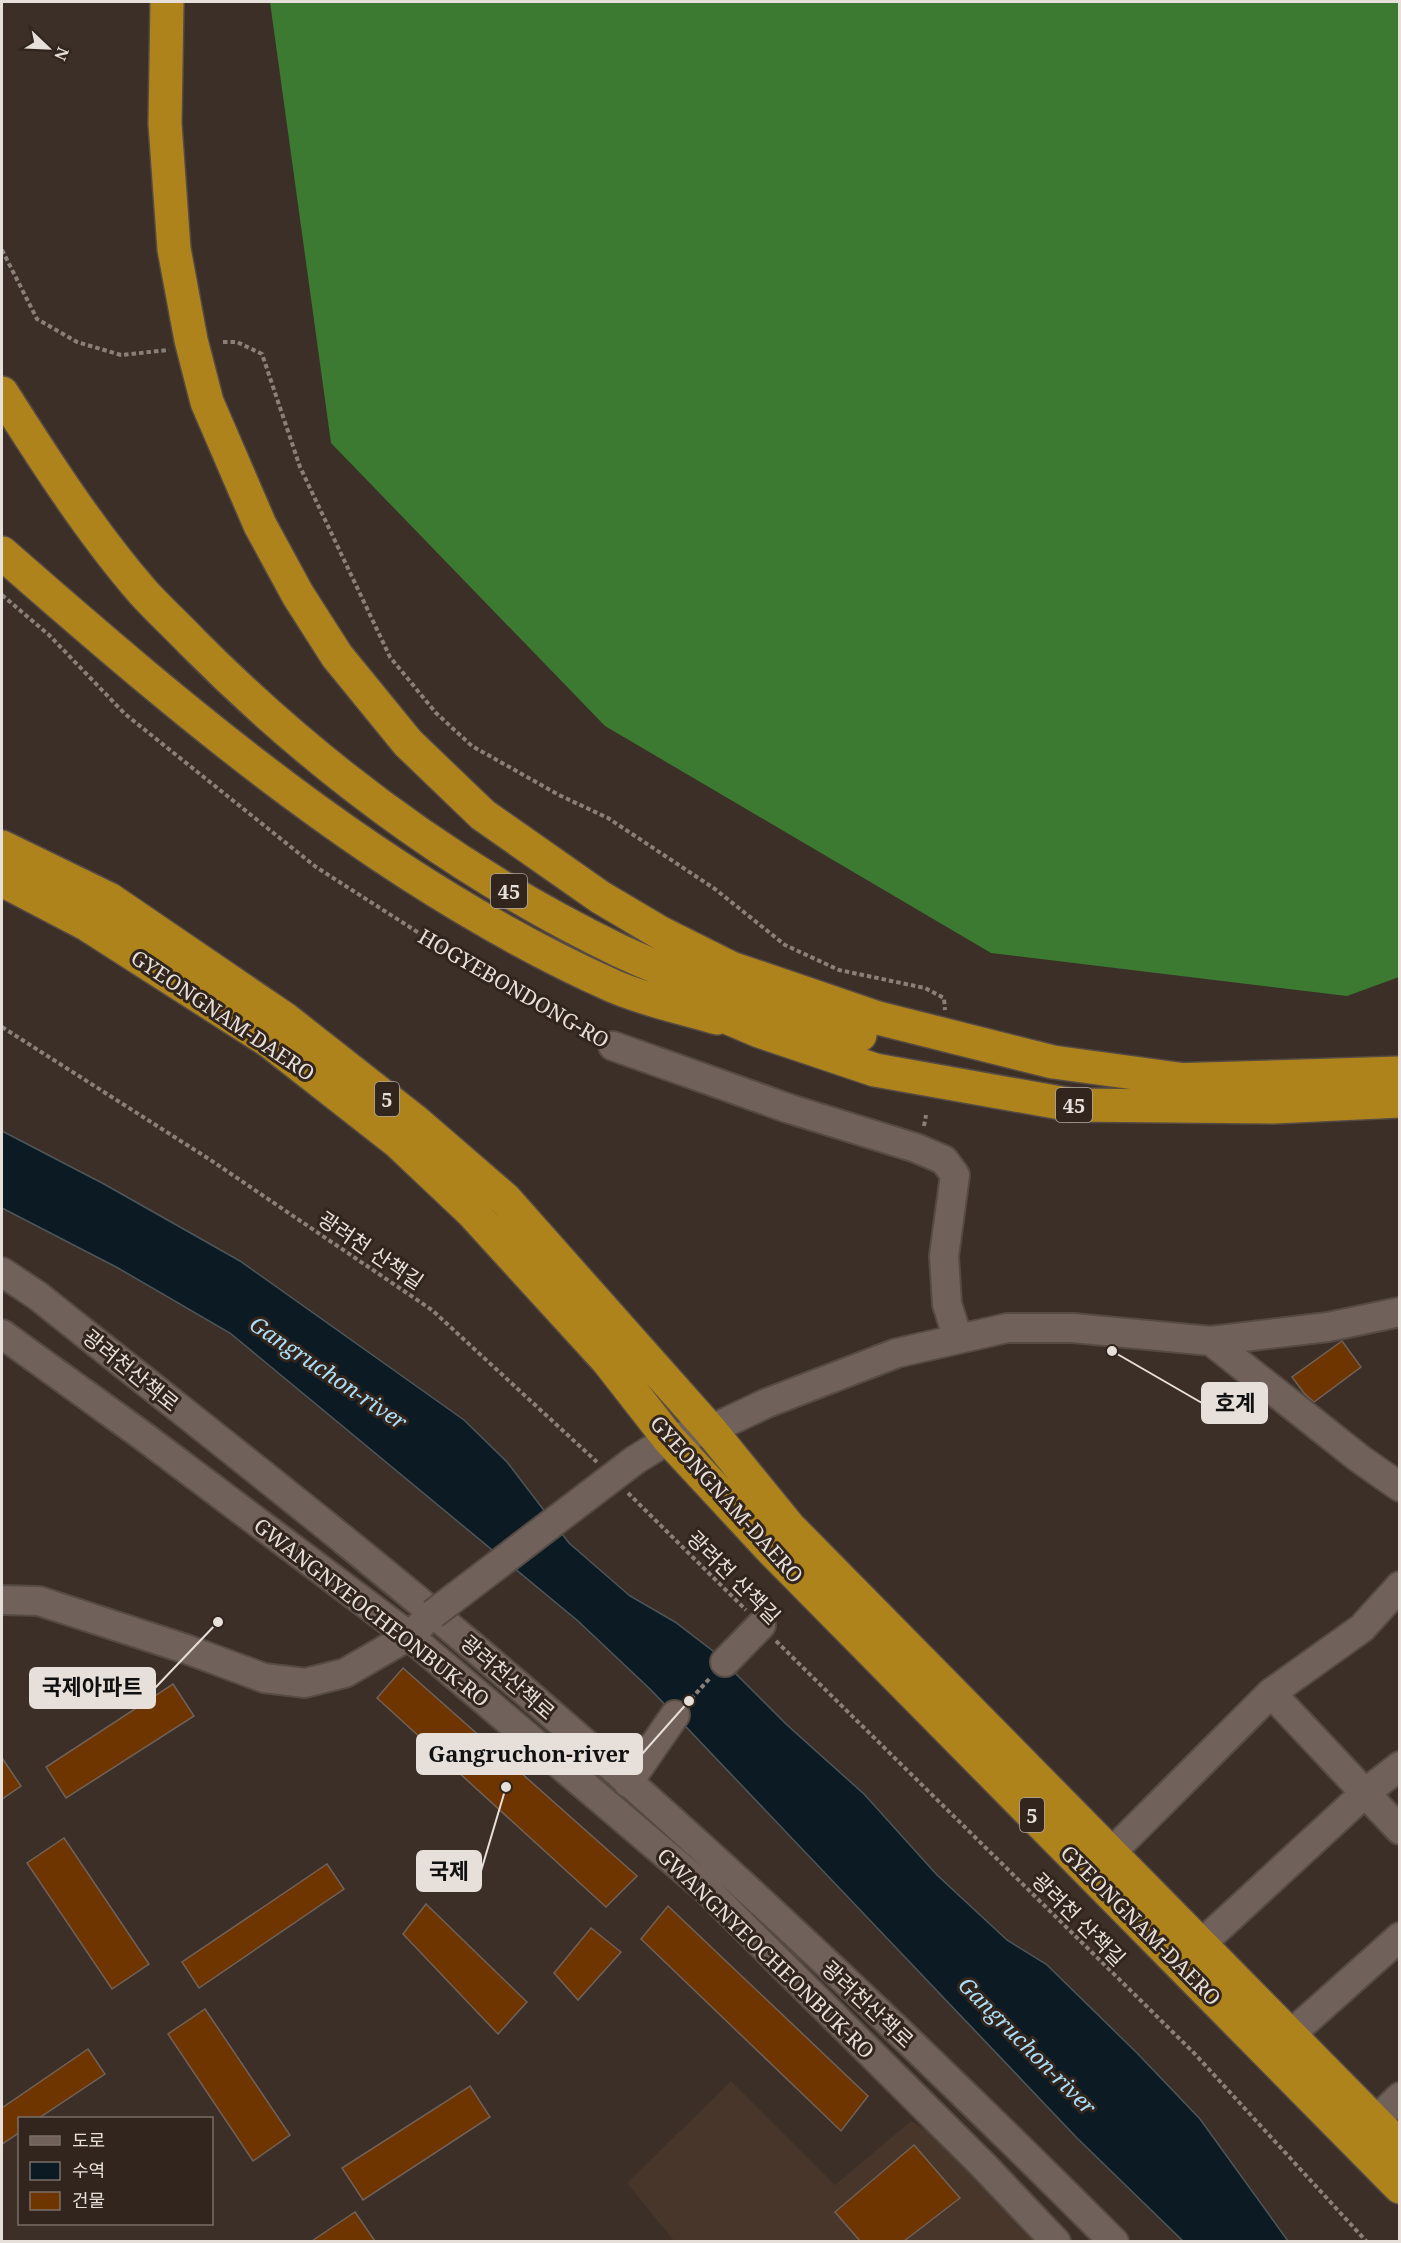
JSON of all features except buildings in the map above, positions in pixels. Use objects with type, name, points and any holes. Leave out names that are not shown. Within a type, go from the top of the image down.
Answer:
[{"type":"highway","points":[[167,2],[165,124],[174,249],[191,340],[207,402],[260,525],[298,595],[337,656],[408,743],[483,815],[591,890],[658,932],[731,968],[878,1018],[1053,1062],[1193,1081]]},
{"type":"highway","name":"45","points":[[2,393],[51,471],[141,591],[243,693],[357,788],[488,880],[621,951],[724,993],[892,1045],[1066,1078],[1193,1081],[1400,1073]]},
{"type":"highway","name":"45","points":[[2,431],[14,454],[94,559],[189,666],[343,803],[497,904],[621,972],[759,1031],[875,1070],[1072,1105],[1274,1107],[1400,1101]]},
{"type":"highway","points":[[2,553],[91,632],[238,750],[403,872],[504,931],[615,987],[759,1031]]},
{"type":"highway","name":"GYEONGNAM-DAERO","points":[[2,847],[109,899],[285,1019],[416,1122],[505,1199],[710,1430],[789,1527],[1400,2147]]},
{"type":"highway","name":"GYEONGNAM-DAERO","points":[[2,880],[88,925],[269,1041],[398,1142],[472,1212],[608,1361],[669,1439],[770,1548],[1400,2187]]},
{"type":"street","points":[[2,830],[109,899]]},
{"type":"street","points":[[2,887],[88,925]]},
{"type":"street","name":"HOGYEBONDONG-RO","points":[[613,1046],[790,1108],[916,1148],[944,1160],[955,1175],[944,1256],[946,1304],[958,1339]]},
{"type":"street","name":"광려천산책로","points":[[2,1272],[47,1303],[434,1614],[628,1783],[884,2017],[1114,2241]]},
{"type":"street","points":[[2,1600],[39,1601],[186,1649],[264,1678],[305,1683],[345,1673],[409,1636],[434,1614],[635,1460],[669,1439],[690,1432],[710,1430],[767,1403],[897,1353],[1007,1328],[1073,1329],[1211,1341],[1328,1327],[1400,1312]]},
{"type":"street","name":"GWANGNYEOCHEONBUK-RO","points":[[2,1334],[143,1436],[409,1636],[704,1887],[984,2166],[1056,2241]]},
{"type":"street","points":[[1211,1341],[1360,1459],[1400,1487]]},
{"type":"street","points":[[1110,1854],[1271,1693],[1362,1628],[1400,1586]]},
{"type":"street","points":[[725,1662],[761,1625]]},
{"type":"street","points":[[1271,1693],[1400,1830]]},
{"type":"street","points":[[628,1783],[675,1715]]},
{"type":"street","points":[[1200,1945],[1365,1793],[1400,1766]]},
{"type":"street","points":[[1290,2035],[1400,1937]]},
{"type":"street","points":[[1374,2122],[1400,2097]]},
{"type":"path","points":[[2,250],[37,319],[76,342],[121,355],[173,350]]},
{"type":"path","points":[[223,342],[237,342],[262,354],[300,467],[390,657],[436,713],[472,746],[560,795],[608,818],[705,882],[785,945],[839,970],[925,988],[944,998],[945,1021]]},
{"type":"path","name":"HOGYEBONDONG-RO","points":[[2,595],[49,635],[125,714],[316,867],[458,958],[613,1046]]},
{"type":"path","name":"광려천 산책길","points":[[2,1027],[134,1110],[432,1310],[600,1464]]},
{"type":"path","name":"광려천 산책길","points":[[625,1490],[1194,2053],[1367,2241]]},
{"type":"path","points":[[675,1715],[725,1662]]},
{"type":"shaded area","points":[[731,2081],[835,2185],[911,2121],[984,2166],[1056,2241],[674,2241],[627,2183]]},
{"type":"green space","points":[[270,2],[1399,2],[1399,977],[1347,996],[991,953],[605,726],[331,443]]},
{"type":"water","points":[[2,1131],[104,1184],[240,1261],[464,1420],[507,1462],[569,1543],[630,1596],[675,1622],[713,1651],[787,1725],[864,1794],[937,1875],[1007,1940],[1046,1964],[1137,2053],[1200,2119],[1288,2241],[1183,2241],[1077,2138],[651,1690],[578,1621],[230,1333],[118,1268],[2,1208]]},
{"type":"place","name":"호계","points":[[1112,1351]]},
{"type":"place","name":"국제아파트","points":[[218,1622]]},
{"type":"place","name":"Gangruchon-river","points":[[689,1701]]},
{"type":"place","name":"국제","points":[[506,1787]]}]
